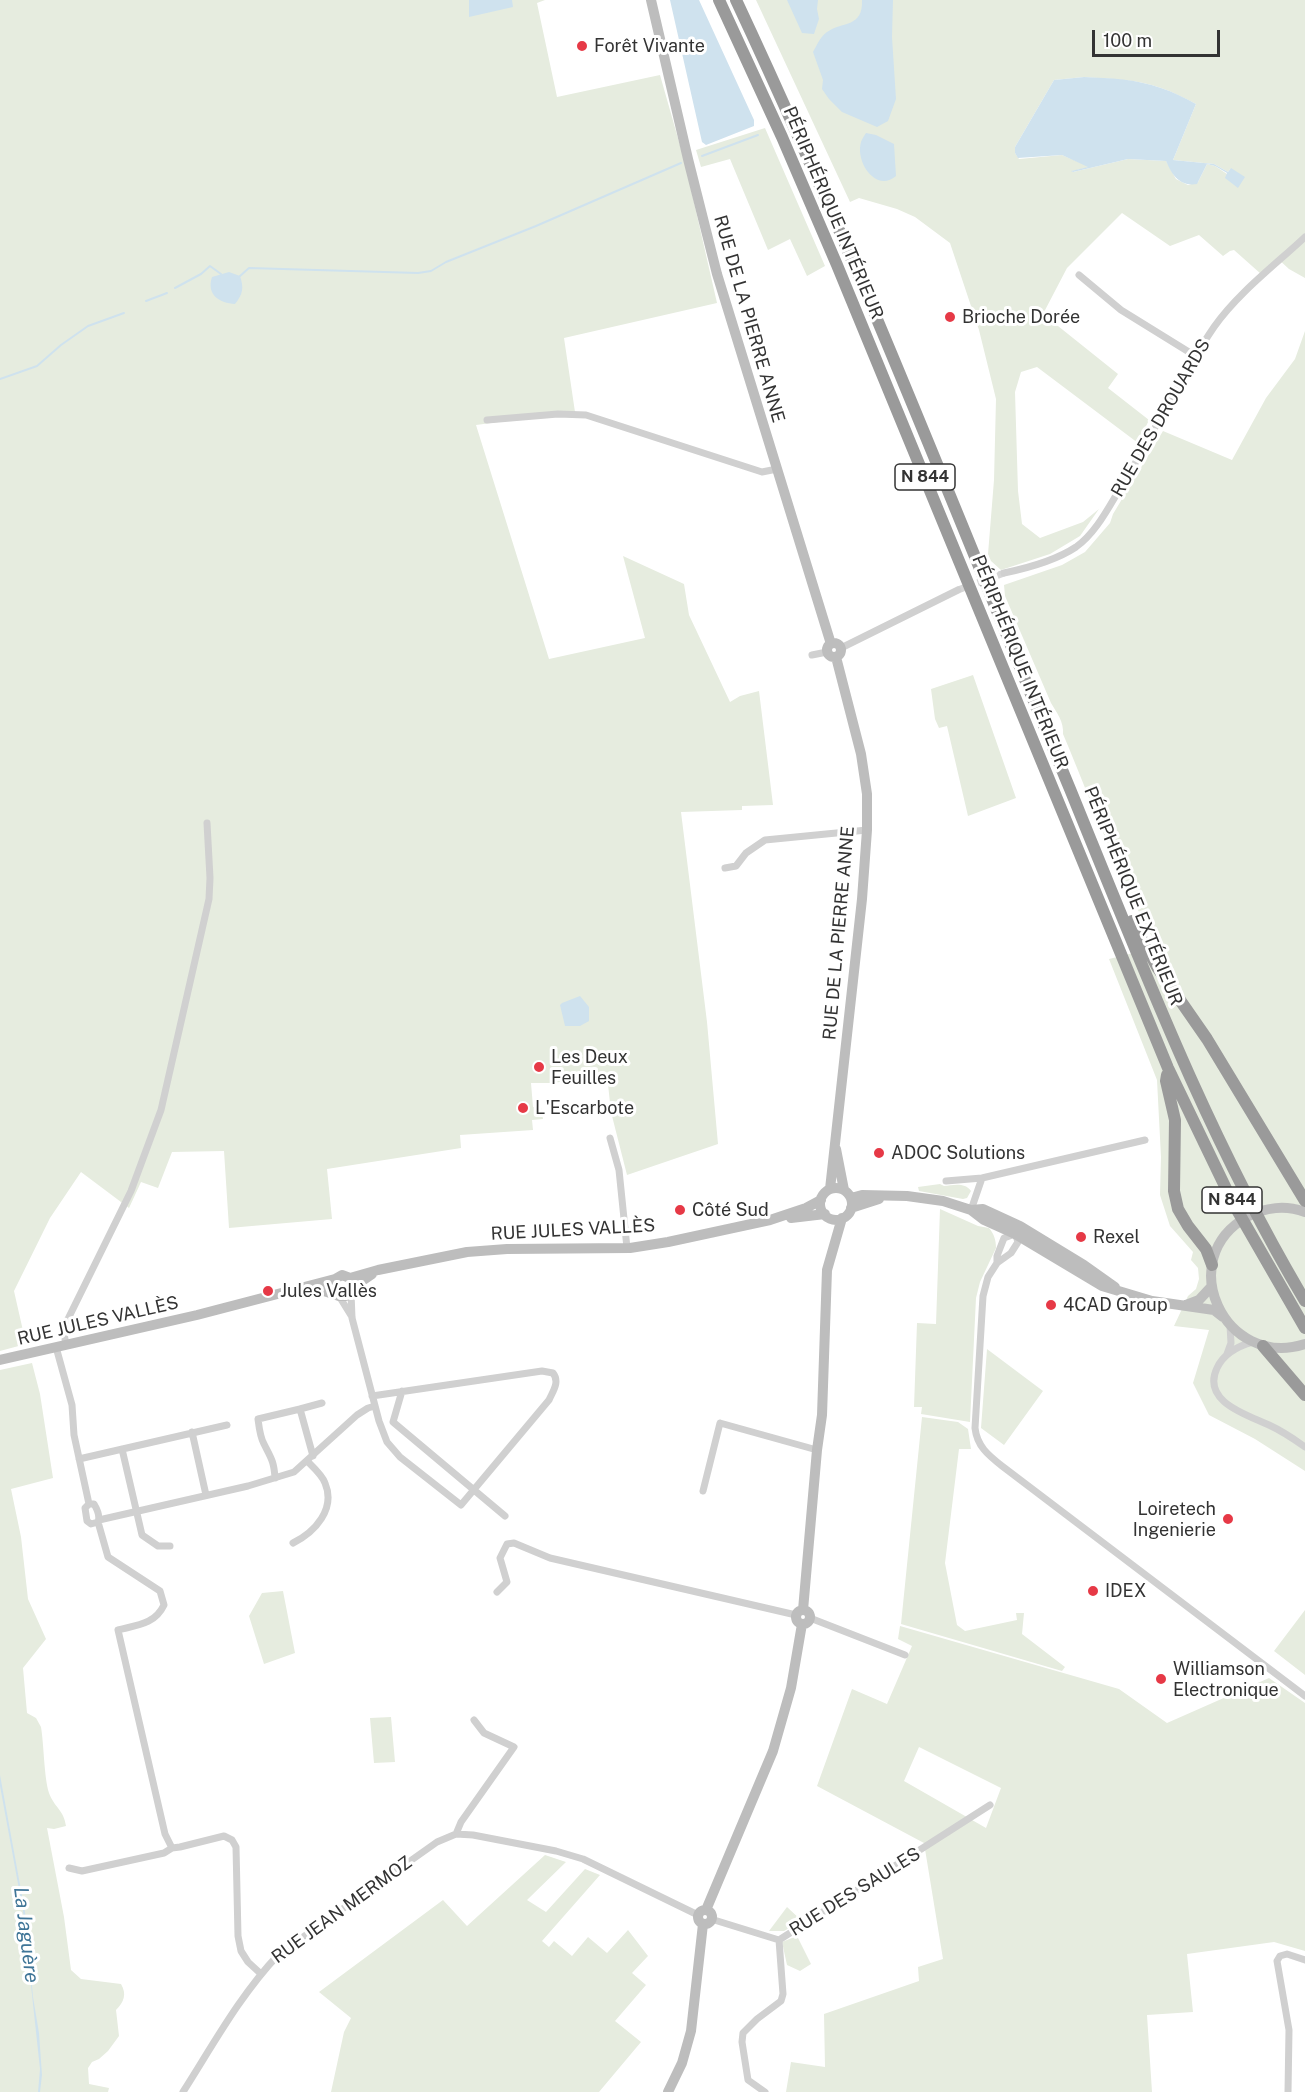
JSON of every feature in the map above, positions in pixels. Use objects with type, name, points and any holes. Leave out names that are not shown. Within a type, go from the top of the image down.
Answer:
[{"type":"highway","name":"PÉRIPHÉRIQUE INTÉRIEUR","points":[[718,0],[782,137],[842,276],[1168,1068],[1233,1203],[1305,1328]]},
{"type":"highway","name":"PÉRIPHÉRIQUE EXTÉRIEUR","points":[[736,0],[850,256],[1176,1046],[1247,1199],[1305,1300]]},
{"type":"highway","points":[[1111,888],[1122,899],[1157,967],[1207,1039],[1305,1201]]},
{"type":"highway","points":[[1168,1068],[1166,1081],[1175,1120],[1175,1199],[1182,1217],[1206,1249],[1212,1265]]},
{"type":"highway","points":[[1264,1345],[1305,1395]]},
{"type":"street","name":"RUE DE LA PIERRE ANNE","points":[[651,0],[717,274],[834,650],[861,754],[867,794],[867,830],[862,900],[830,1189]]},
{"type":"street","name":"RUE DES DROUARDS","points":[[1004,573],[1059,556],[1077,546],[1092,532],[1130,474],[1214,328],[1229,308],[1305,237]]},
{"type":"street","points":[[1079,275],[1121,310],[1197,357]]},
{"type":"street","points":[[487,420],[558,414],[586,415],[762,471],[777,469]]},
{"type":"street","points":[[812,655],[834,650],[958,590]]},
{"type":"street","points":[[89,1504],[74,1435],[72,1406],[61,1346],[66,1323],[131,1191],[161,1110],[209,899],[207,823]]},
{"type":"street","points":[[725,868],[736,866],[746,854],[765,840],[867,830]]},
{"type":"street","points":[[610,1138],[619,1170],[627,1248]]},
{"type":"street","points":[[946,1181],[982,1178],[1145,1140]]},
{"type":"street","name":"RUE DE LA PIERRE ANNE","points":[[835,1143],[849,1198]]},
{"type":"street","points":[[971,1210],[982,1178]]},
{"type":"street","points":[[842,1218],[828,1216],[822,1210],[821,1200],[830,1189],[839,1188],[849,1198]]},
{"type":"street","points":[[849,1198],[862,1195],[922,1197],[971,1210],[983,1209],[994,1213],[1018,1234],[1084,1265],[1118,1289],[1152,1301],[1214,1310],[1223,1317]]},
{"type":"street","points":[[668,2092],[682,2063],[691,2031],[705,1917],[773,1751],[791,1688],[802,1617],[822,1415],[827,1270],[849,1198]]},
{"type":"street","name":"RUE JULES VALLÈS","points":[[351,1286],[378,1270],[467,1252],[627,1248],[668,1242],[770,1220],[806,1208],[821,1200]]},
{"type":"street","points":[[1264,1345],[1230,1326],[1223,1317],[1215,1302],[1212,1265],[1223,1238],[1236,1224],[1252,1214],[1270,1208],[1289,1208],[1305,1212]]},
{"type":"street","points":[[828,1216],[831,1252]]},
{"type":"street","name":"RUE JULES VALLÈS","points":[[770,1220],[828,1216]]},
{"type":"street","points":[[997,1263],[997,1256],[1004,1238],[1018,1234]]},
{"type":"street","points":[[1018,1234],[1011,1252],[997,1263],[988,1277],[983,1296],[975,1428],[976,1438],[982,1448],[1002,1466],[1305,1696]]},
{"type":"street","points":[[352,1318],[332,1283],[342,1275],[351,1286],[352,1318],[372,1396],[387,1442],[400,1457],[460,1505],[549,1400],[556,1377],[553,1373],[542,1371],[372,1396]]},
{"type":"street","name":"RUE JULES VALLÈS","points":[[0,1360],[197,1315],[335,1279]]},
{"type":"street","name":"RUE JULES VALLÈS","points":[[309,1286],[337,1295]]},
{"type":"street","points":[[337,1295],[346,1296],[351,1286]]},
{"type":"street","points":[[1184,1305],[1199,1300],[1212,1286]]},
{"type":"street","points":[[1230,1326],[1231,1342],[1227,1354],[1215,1371],[1215,1386],[1221,1399],[1240,1413],[1279,1430],[1305,1447]]},
{"type":"street","points":[[1227,1354],[1236,1347],[1264,1345],[1286,1348],[1305,1344]]},
{"type":"street","points":[[402,1391],[393,1422],[505,1516]]},
{"type":"street","points":[[275,1478],[270,1453],[263,1443],[258,1419],[322,1403]]},
{"type":"street","points":[[89,1504],[85,1508],[87,1521],[91,1524],[136,1510],[248,1486],[294,1472],[357,1415],[368,1407],[375,1406]]},
{"type":"street","points":[[293,1543],[306,1536],[319,1524],[328,1496],[325,1482],[310,1459],[300,1409]]},
{"type":"street","points":[[703,1491],[720,1423],[817,1450]]},
{"type":"street","points":[[79,1459],[227,1425]]},
{"type":"street","points":[[192,1432],[206,1495]]},
{"type":"street","points":[[122,1449],[142,1535],[158,1546],[170,1546]]},
{"type":"street","points":[[89,1504],[94,1504],[97,1508],[98,1521],[108,1557],[160,1591],[164,1605],[159,1615],[151,1621],[118,1630],[165,1834],[171,1848]]},
{"type":"street","points":[[497,1592],[507,1582],[500,1558],[507,1545],[514,1543],[550,1558],[802,1617],[905,1655]]},
{"type":"street","points":[[474,1720],[484,1733],[514,1747],[461,1822],[456,1834],[535,1847],[584,1859],[705,1917]]},
{"type":"street","name":"RUE DES SAULES","points":[[705,1917],[779,1940],[990,1805]]},
{"type":"street","name":"RUE JEAN MERMOZ","points":[[183,2092],[260,1973],[279,1954],[437,1842],[456,1834]]},
{"type":"street","points":[[69,1868],[82,1872],[224,1836],[236,1847],[238,1936],[241,1951],[248,1962],[260,1973]]},
{"type":"street","points":[[765,2092],[748,2080],[742,2042],[743,2033],[781,2001],[783,1994],[779,1940]]},
{"type":"street","points":[[1288,2092],[1289,2030],[1277,1961],[1280,1956],[1287,1954],[1305,1960]]},
{"type":"shaded area","points":[[0,0],[545,0],[537,3],[557,97],[660,75],[685,163],[717,303],[564,338],[575,412],[476,425],[549,659],[645,638],[623,556],[684,584],[689,615],[730,702],[740,696],[759,691],[773,805],[742,806],[742,810],[681,812],[707,1022],[718,1144],[627,1175],[611,1112],[607,1075],[553,1083],[531,1083],[533,1107],[541,1107],[543,1119],[532,1120],[533,1130],[460,1135],[461,1148],[327,1169],[332,1219],[229,1228],[224,1151],[172,1152],[158,1188],[141,1182],[129,1208],[81,1172],[50,1218],[14,1291],[26,1344],[0,1351]]},
{"type":"shaded area","points":[[756,0],[1305,0],[1305,278],[1289,269],[1277,258],[1261,274],[1234,250],[1223,256],[1199,235],[1170,246],[1122,213],[1067,268],[1043,314],[1118,374],[1108,388],[1149,420],[1138,443],[1037,367],[1021,372],[1015,392],[1018,491],[1022,524],[1040,538],[1083,522],[1099,509],[1080,536],[1050,554],[1001,570],[991,561],[988,554],[994,480],[996,399],[979,330],[950,243],[915,217],[897,209],[859,198],[850,202]],"holes":[[[1084,77],[1152,85],[1196,104],[1173,160],[1214,164],[1228,172],[1231,168],[1226,178],[1227,174],[1207,164],[1198,182],[1188,185],[1176,179],[1166,161],[1128,159],[1073,172],[1090,167],[1062,155],[1019,159],[1015,153],[1015,147],[1054,80]]]},
{"type":"shaded area","points":[[765,128],[825,266],[807,276],[790,239],[768,250],[730,159],[701,167],[696,150]]},
{"type":"shaded area","points":[[1305,331],[1305,1471],[1255,1439],[1209,1415],[1193,1383],[1209,1330],[1174,1326],[1188,1296],[1196,1289],[1199,1279],[1198,1268],[1191,1260],[1193,1252],[1170,1226],[1160,1195],[1161,1157],[1157,1080],[1109,959],[1158,947],[1107,842],[1063,734],[1058,714],[1051,703],[1005,596],[1004,585],[1062,565],[1085,552],[1110,523],[1113,514],[1163,431],[1232,460],[1266,398],[1295,359]]},
{"type":"shaded area","points":[[973,675],[1016,798],[968,816],[947,726],[939,728],[935,719],[931,689]]},
{"type":"shaded area","points":[[940,1184],[944,1186],[962,1185],[971,1191],[967,1198],[963,1199],[919,1191],[918,1187]]},
{"type":"shaded area","points":[[940,1209],[978,1226],[989,1228],[996,1242],[996,1248],[980,1282],[976,1298],[970,1422],[921,1414],[922,1407],[914,1407],[917,1323],[936,1324]]},
{"type":"shaded area","points":[[987,1349],[1043,1391],[1004,1445],[981,1428]]},
{"type":"shaded area","points":[[32,1363],[40,1394],[53,1478],[11,1489],[21,1537],[28,1599],[46,1639],[23,1668],[27,1713],[36,1718],[41,1727],[49,1793],[63,1816],[66,1826],[47,1828],[64,1917],[71,1970],[81,1979],[121,1984],[124,1991],[123,2001],[116,2010],[119,2036],[108,2051],[92,2062],[88,2068],[89,2084],[109,2088],[108,2092],[0,2092],[0,1370]]},
{"type":"shaded area","points":[[922,1417],[958,1422],[968,1429],[971,1449],[959,1449],[945,1563],[957,1625],[965,1631],[1017,1620],[1016,1613],[1024,1613],[1022,1634],[1065,1667],[1062,1671],[901,1624]]},
{"type":"shaded area","points":[[283,1591],[295,1653],[264,1664],[249,1616],[262,1593]]},
{"type":"shaded area","points":[[1305,1610],[1305,1675],[1274,1651]]},
{"type":"shaded area","points":[[900,1626],[1119,1689],[1167,1723],[1269,1678],[1305,1703],[1305,1951],[1274,1942],[1187,1954],[1193,2012],[1147,2015],[1152,2092],[786,2092],[791,2062],[825,2067],[824,2014],[919,1981],[918,1967],[943,1959],[924,1843],[817,1786],[852,1689],[887,1704],[912,1646],[898,1639]],"holes":[[[919,1747],[1001,1788],[986,1828],[904,1781]]]},
{"type":"shaded area","points":[[391,1717],[395,1762],[374,1763],[370,1718]]},
{"type":"shaded area","points":[[545,1855],[566,1862],[527,1900],[546,1912],[585,1869],[600,1875],[542,1941],[549,1947],[554,1941],[572,1956],[588,1937],[607,1953],[628,1930],[648,1956],[632,1973],[646,1985],[615,2021],[641,2042],[599,2092],[331,2092],[344,2032],[351,2018],[319,1992],[443,1900],[467,1926]]},
{"type":"shaded area","points":[[787,1907],[802,1921],[784,1931],[769,1931]]},
{"type":"shaded area","points":[[797,1936],[811,1964],[800,1971],[787,1965],[782,1942]]},
{"type":"water","points":[[469,0],[512,0],[513,7],[469,17]]},
{"type":"water","points":[[670,0],[699,0],[754,120],[754,126],[706,145],[702,142]]},
{"type":"water","points":[[787,0],[818,0],[819,19],[814,34],[802,33]]},
{"type":"water","points":[[862,0],[893,0],[892,37],[896,99],[888,121],[877,127],[842,112],[829,99],[822,89],[823,80],[813,52],[827,32],[856,20]]},
{"type":"water","points":[[1084,77],[1152,85],[1196,104],[1173,160],[1214,164],[1228,172],[1231,168],[1245,177],[1238,188],[1225,178],[1227,173],[1207,164],[1197,184],[1186,184],[1177,179],[1166,161],[1128,159],[1073,172],[1071,171],[1088,167],[1062,155],[1018,158],[1015,147],[1054,80]]},
{"type":"water","points":[[866,133],[894,144],[896,176],[881,181],[869,173],[864,166],[860,150]]},
{"type":"water","points":[[229,272],[240,276],[242,284],[241,294],[235,304],[220,300],[211,289],[212,277]]},
{"type":"water","points":[[580,996],[589,1007],[589,1021],[580,1026],[565,1026],[560,1005]]},
{"type":"water","name":"La Jaguère","points":[[0,1775],[25,1912],[33,1997],[39,2033],[42,2075],[40,2092],[38,2092],[40,2069],[23,1911],[0,1786]]},
{"type":"waterway","points":[[702,156],[758,135]]},
{"type":"waterway","points":[[240,276],[249,268],[418,273],[431,271],[446,262],[681,163]]},
{"type":"waterway","points":[[175,288],[201,274],[210,266],[221,274]]},
{"type":"waterway","points":[[146,301],[167,293]]},
{"type":"waterway","points":[[0,379],[37,366],[88,326],[124,313]]},
{"type":"tunnel","points":[[958,590],[1004,573]]},
{"type":"place","name":"Forêt Vivante","points":[[582,46]]},
{"type":"place","name":"Brioche Dorée","points":[[950,317]]},
{"type":"place","name":"Les Deux Feuilles","points":[[539,1067]]},
{"type":"place","name":"L'Escarbote","points":[[523,1108]]},
{"type":"place","name":"ADOC Solutions","points":[[879,1153]]},
{"type":"place","name":"Côté Sud","points":[[680,1210]]},
{"type":"place","name":"Rexel","points":[[1081,1237]]},
{"type":"place","name":"Jules Vallès","points":[[268,1291]]},
{"type":"place","name":"4CAD Group","points":[[1051,1305]]},
{"type":"place","name":"Loiretech Ingenierie","points":[[1228,1519]]},
{"type":"place","name":"IDEX","points":[[1093,1591]]},
{"type":"place","name":"Williamson Electronique","points":[[1161,1679]]}]
